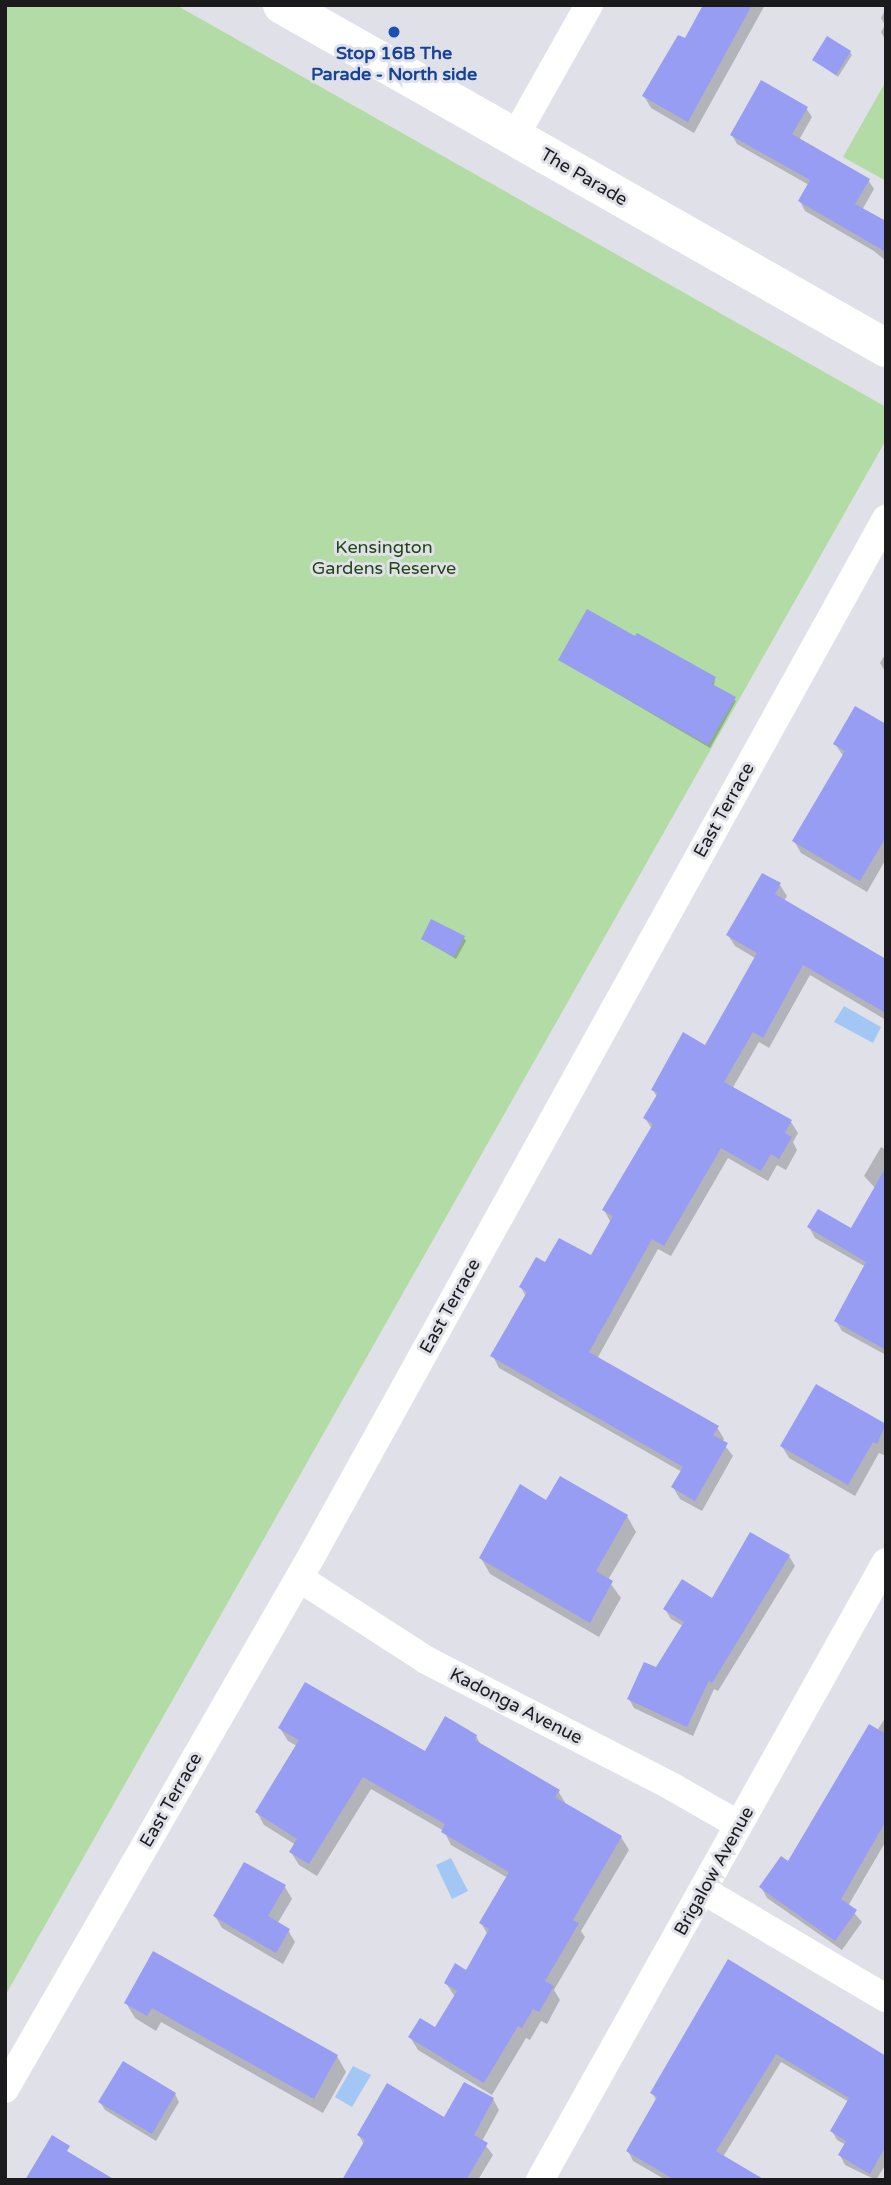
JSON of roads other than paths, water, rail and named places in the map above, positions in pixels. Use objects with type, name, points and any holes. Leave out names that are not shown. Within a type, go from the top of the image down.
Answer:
[{"type":"main road","name":"The Parade","points":[[282,5],[886,348]]},
{"type":"street","points":[[514,138],[589,5]]},
{"type":"street","name":"East Terrace","points":[[7,2084],[299,1578],[886,519]]},
{"type":"street","name":"Brigalow Avenue","points":[[540,2180],[886,1562]]},
{"type":"street","name":"Kadonga Avenue","points":[[299,1578],[426,1660],[671,1786],[739,1825]]},
{"type":"street","points":[[704,1891],[886,1998]]},
{"type":"water","points":[[844,1006],[881,1027],[873,1043],[834,1022]]},
{"type":"water","points":[[451,1858],[468,1891],[452,1899],[436,1865]]},
{"type":"water","points":[[353,2066],[371,2075],[352,2107],[335,2097]]},
{"type":"place","name":"Stop 16B The Parade - North side","points":[[394,32]]},
{"type":"park label","name":"Kensington Gardens Reserve","points":[[384,558]]}]
